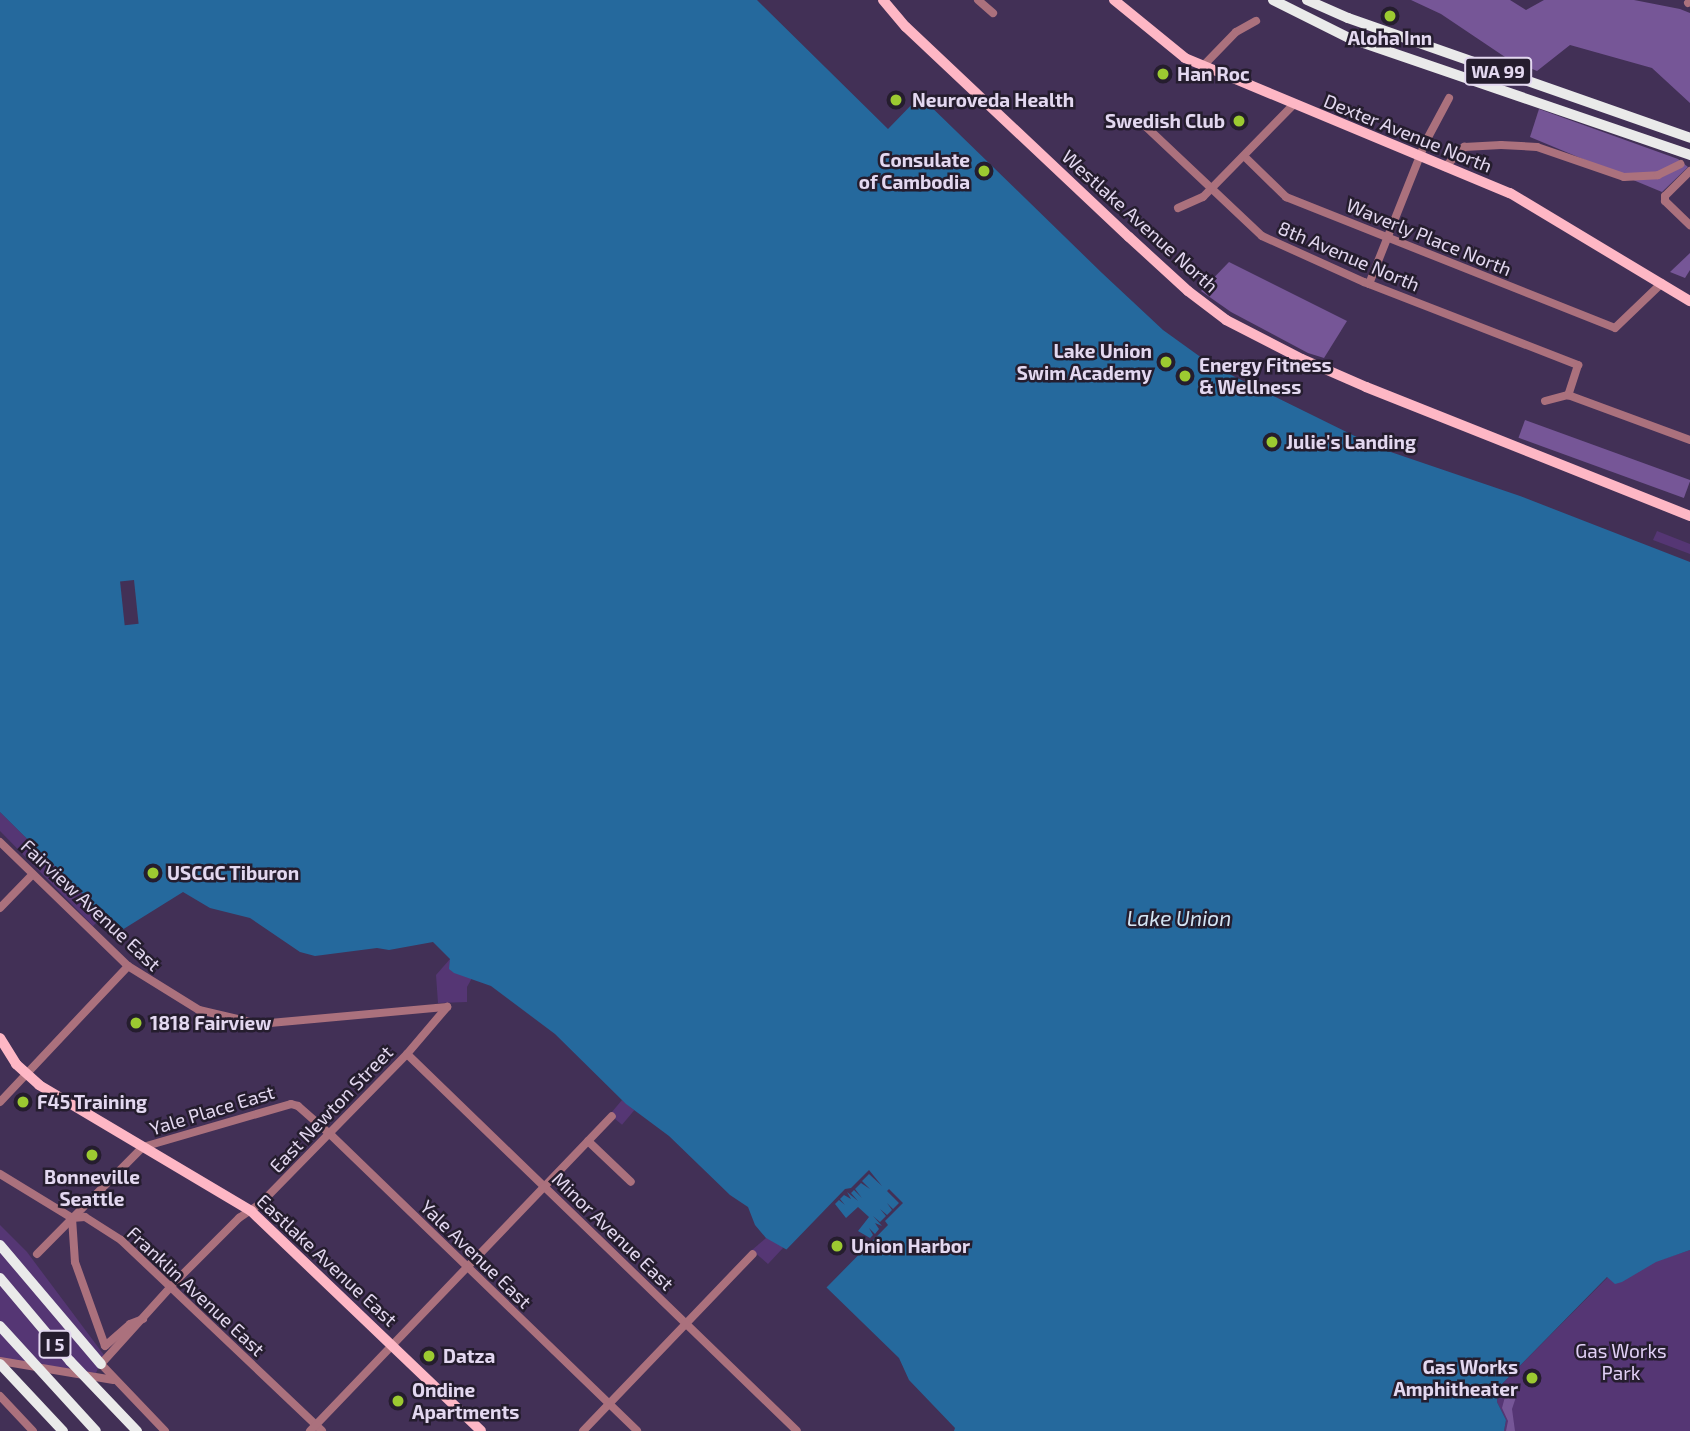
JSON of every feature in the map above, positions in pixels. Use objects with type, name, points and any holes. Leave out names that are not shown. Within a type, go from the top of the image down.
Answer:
[{"type":"highway","name":"WA 99","points":[[1273,0],[1349,38],[1690,155]]},
{"type":"highway","name":"WA 99","points":[[1307,0],[1348,18],[1690,138]]},
{"type":"highway","points":[[0,1245],[102,1364]]},
{"type":"highway","name":"I 5","points":[[0,1278],[137,1431]]},
{"type":"highway","points":[[0,1326],[96,1431]]},
{"type":"highway","points":[[0,1362],[63,1431]]},
{"type":"main road","name":"Westlake Avenue North","points":[[883,0],[906,27],[1135,242],[1188,291],[1226,320],[1344,377],[1690,516]]},
{"type":"main road","name":"Dexter Avenue North","points":[[1114,0],[1169,47],[1203,66],[1541,209],[1690,301]]},
{"type":"main road","name":"Eastlake Avenue East","points":[[0,1038],[26,1075],[251,1211],[481,1431]]},
{"type":"street","points":[[978,0],[993,13]]},
{"type":"street","points":[[1203,66],[1241,27],[1256,21]]},
{"type":"street","points":[[1369,284],[1425,143],[1449,98]]},
{"type":"street","points":[[1178,208],[1203,197],[1294,104]]},
{"type":"street","name":"8th Avenue North","points":[[1141,122],[1262,236],[1369,284],[1578,365],[1568,395]]},
{"type":"street","points":[[1445,167],[1464,147],[1501,145],[1537,147],[1623,177],[1658,176],[1681,164]]},
{"type":"street","name":"Waverly Place North","points":[[1244,156],[1286,197],[1615,328],[1662,284]]},
{"type":"street","points":[[1690,171],[1665,196],[1665,201],[1690,225]]},
{"type":"street","points":[[1545,401],[1568,395],[1690,440]]},
{"type":"street","name":"Fairview Avenue East","points":[[0,842],[128,966],[199,1010],[259,1024],[447,1007]]},
{"type":"street","points":[[0,908],[33,874]]},
{"type":"street","points":[[0,1102],[128,966]]},
{"type":"street","name":"East Newton Street","points":[[102,1364],[239,1218],[251,1211],[407,1054],[447,1007]]},
{"type":"street","name":"Minor Avenue East","points":[[407,1054],[797,1431]]},
{"type":"street","name":"Yale Avenue East","points":[[291,1104],[298,1106],[329,1133],[637,1431]]},
{"type":"street","name":"Yale Place East","points":[[143,1147],[291,1104]]},
{"type":"street","points":[[316,1429],[392,1345],[612,1116]]},
{"type":"street","points":[[588,1141],[631,1182]]},
{"type":"street","points":[[37,1254],[143,1147]]},
{"type":"street","name":"Franklin Avenue East","points":[[0,1174],[72,1218],[85,1217],[121,1240],[316,1429]]},
{"type":"street","name":"East Newton Street","points":[[72,1218],[75,1262],[106,1347],[130,1324],[144,1318]]},
{"type":"street","points":[[583,1431],[753,1254]]},
{"type":"street","points":[[0,1362],[100,1376],[115,1382]]},
{"type":"street","points":[[102,1364],[115,1382],[165,1431]]},
{"type":"street","points":[[0,1396],[33,1431]]},
{"type":"green space","points":[[1657,531],[1690,544],[1690,554],[1653,540]]},
{"type":"green space","points":[[0,812],[87,898],[96,923],[93,926],[0,831]]},
{"type":"green space","points":[[450,959],[463,975],[472,978],[467,987],[467,1002],[438,1003],[436,975]]},
{"type":"green space","points":[[622,1100],[634,1110],[622,1125],[610,1115]]},
{"type":"green space","points":[[0,1225],[27,1252],[104,1355],[96,1373],[0,1358]]},
{"type":"green space","points":[[766,1238],[779,1242],[783,1248],[768,1264],[752,1250]]},
{"type":"green space","name":"Gas Works Park","points":[[1690,1250],[1690,1431],[1504,1431],[1506,1420],[1497,1402],[1498,1388],[1608,1277]]},
{"type":"shaded area","points":[[1411,0],[1510,0],[1526,10],[1544,0],[1634,0],[1680,9],[1690,13],[1690,103],[1652,68],[1570,45],[1537,71],[1508,59],[1441,14]]},
{"type":"shaded area","points":[[1539,109],[1678,159],[1688,167],[1662,192],[1530,137]]},
{"type":"shaded area","points":[[1690,253],[1690,270],[1685,278],[1670,272]]},
{"type":"shaded area","points":[[1229,262],[1347,321],[1324,358],[1308,353],[1231,312],[1201,291]]},
{"type":"shaded area","points":[[1525,420],[1690,480],[1684,498],[1519,438]]},
{"type":"shaded area","points":[[1506,1393],[1516,1397],[1512,1409],[1515,1431],[1506,1431],[1508,1421],[1502,1408]]},
{"type":"water","name":"Lake Union","points":[[0,0],[757,0],[888,129],[920,96],[1163,330],[1213,366],[1379,448],[1520,496],[1690,562],[1690,1250],[1656,1262],[1622,1282],[1615,1284],[1607,1277],[1498,1388],[1497,1402],[1506,1420],[1504,1431],[954,1431],[955,1428],[909,1380],[899,1358],[789,1251],[766,1238],[755,1225],[748,1207],[730,1195],[669,1136],[626,1104],[555,1034],[491,986],[449,969],[450,959],[433,942],[389,950],[377,948],[315,956],[300,952],[250,918],[210,908],[183,892],[122,930],[96,923],[87,898],[0,812]]},
{"type":"pier","points":[[134,580],[139,624],[125,625],[120,581]]},
{"type":"pier","points":[[869,1170],[882,1186],[869,1174],[862,1181],[870,1189],[861,1183],[855,1189],[862,1198],[854,1190],[851,1193],[858,1201],[847,1192],[851,1199],[844,1195],[840,1199],[845,1205],[839,1200],[835,1204],[846,1218],[858,1207],[869,1217],[858,1231],[870,1238],[873,1235],[869,1228],[875,1234],[879,1229],[875,1223],[882,1226],[873,1216],[880,1222],[886,1216],[880,1209],[887,1215],[892,1210],[887,1203],[893,1209],[899,1203],[887,1191],[889,1189],[903,1203],[885,1221],[888,1225],[825,1289],[786,1250],[845,1189],[851,1188]]},
{"type":"place","name":"Aloha Inn","points":[[1390,16]]},
{"type":"place","name":"Han Roc","points":[[1163,74]]},
{"type":"place","name":"Neuroveda Health","points":[[896,100]]},
{"type":"place","name":"Swedish Club","points":[[1239,121]]},
{"type":"place","name":"Consulate of Cambodia","points":[[984,171]]},
{"type":"place","name":"Lake Union Swim Academy","points":[[1166,362]]},
{"type":"place","name":"Energy Fitness & Wellness","points":[[1185,376]]},
{"type":"place","name":"Julie's Landing","points":[[1272,442]]},
{"type":"place","name":"USCGC Tiburon","points":[[153,873]]},
{"type":"place","name":"1818 Fairview","points":[[136,1023]]},
{"type":"place","name":"F45 Training","points":[[23,1102]]},
{"type":"place","name":"Bonneville Seattle","points":[[92,1155]]},
{"type":"place","name":"Union Harbor","points":[[837,1246]]},
{"type":"place","name":"Datza","points":[[429,1356]]},
{"type":"place","name":"Gas Works Amphitheater","points":[[1532,1378]]},
{"type":"place","name":"Ondine Apartments","points":[[398,1401]]}]
